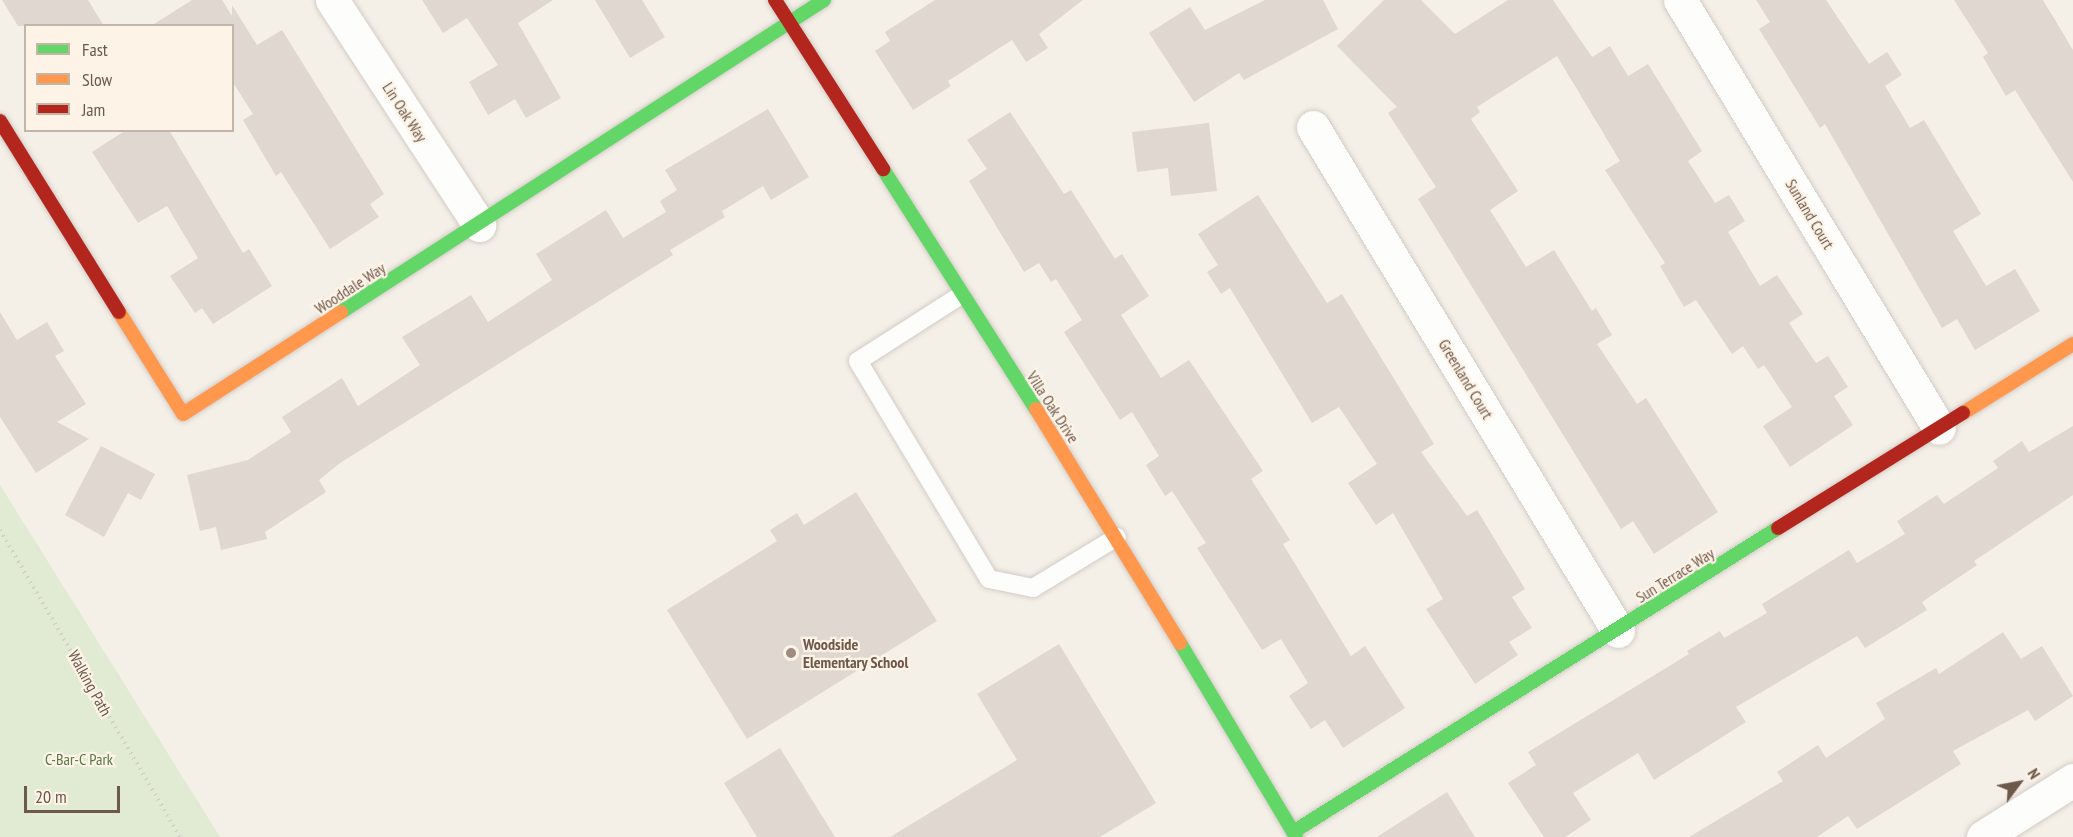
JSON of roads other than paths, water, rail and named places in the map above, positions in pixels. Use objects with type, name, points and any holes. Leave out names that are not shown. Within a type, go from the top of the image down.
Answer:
[{"type":"street","name":"Lin Oak Way","points":[[332,0],[479,225]]},
{"type":"street","name":"Villa Oak Drive","points":[[775,0],[1116,537],[1294,834]]},
{"type":"street","name":"Wooddale Way","points":[[0,121],[183,414],[479,225],[824,0]]},
{"type":"street","name":"Sunland Court","points":[[1680,0],[1939,428]]},
{"type":"street","name":"Greenland Court","points":[[1313,127],[1618,631]]},
{"type":"street","name":"Sun Terrace Way","points":[[1294,834],[2073,344]]},
{"type":"street","points":[[1983,837],[2073,780]]},
{"type":"lane","points":[[961,295],[858,361],[989,579],[1033,588],[1116,537]]},
{"type":"place","name":"Woodside Elementary School","points":[[791,653]]},
{"type":"park label","name":"C-Bar-C Park","points":[[79,759]]}]
